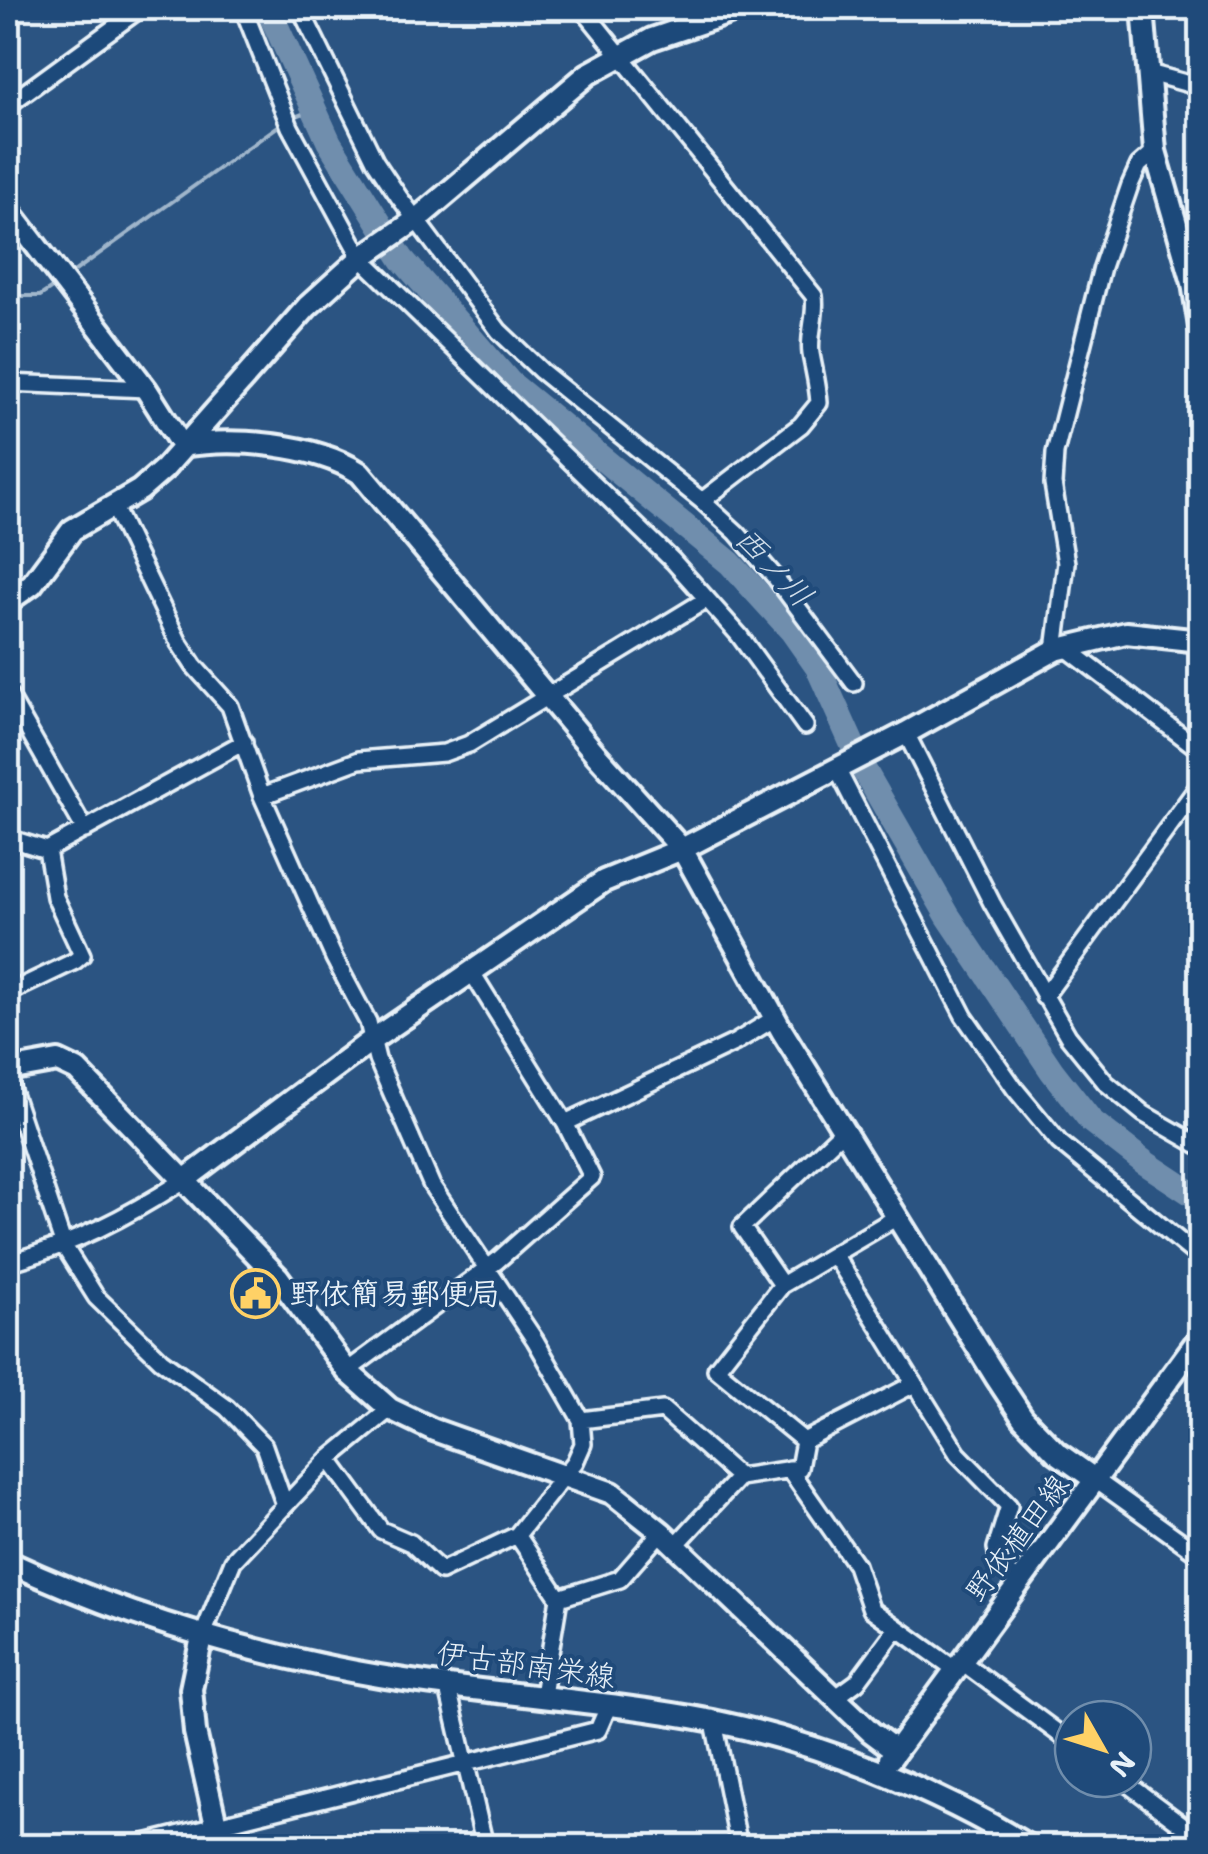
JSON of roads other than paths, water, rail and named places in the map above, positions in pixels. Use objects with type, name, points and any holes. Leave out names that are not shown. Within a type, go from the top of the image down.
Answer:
[{"type":"street","points":[[8,105],[141,8]]},
{"type":"street","points":[[243,8],[286,120],[361,258],[672,562],[739,634],[804,726]]},
{"type":"street","points":[[300,8],[375,160],[499,331],[541,371],[702,500],[759,558],[854,683]]},
{"type":"street","points":[[582,8],[814,296],[810,351],[818,376],[819,403],[800,425],[702,500]]},
{"type":"street","points":[[8,601],[32,584],[72,530],[140,490],[164,469],[307,306],[588,74],[652,39],[744,8]]},
{"type":"street","points":[[1143,8],[1155,151],[1197,284],[1200,327]]},
{"type":"street","points":[[1148,73],[1200,87]]},
{"type":"street","points":[[1060,648],[1066,563],[1053,484],[1055,454],[1102,268],[1139,165],[1155,151]]},
{"type":"street","points":[[8,208],[146,390],[182,446]]},
{"type":"street","points":[[8,383],[146,390]]},
{"type":"street","points":[[182,446],[208,441],[321,454],[360,473],[546,695],[682,849],[774,1018],[1024,1418],[1056,1452],[1200,1555]]},
{"type":"street","points":[[112,505],[179,643],[230,706],[262,796],[334,958],[368,1022],[377,1060],[432,1186],[535,1340],[581,1420],[582,1444],[576,1462],[517,1535],[441,1570],[411,1543],[381,1530],[329,1459]]},
{"type":"street","points":[[262,796],[359,760],[444,753],[469,744],[707,599]]},
{"type":"street","points":[[8,1263],[64,1246],[128,1216],[183,1182],[372,1040],[604,881],[682,849],[906,734],[1060,648],[1126,633],[1200,641]]},
{"type":"street","points":[[1060,648],[1200,750]]},
{"type":"street","points":[[8,694],[84,830]]},
{"type":"street","points":[[906,734],[992,903],[1068,1036],[1106,1084],[1144,1114],[1200,1146]]},
{"type":"street","points":[[8,838],[47,850],[244,742]]},
{"type":"street","points":[[837,769],[964,1016],[1015,1090],[1059,1142],[1200,1258]]},
{"type":"street","points":[[1044,998],[1200,784]]},
{"type":"street","points":[[8,993],[76,962],[82,955],[55,897],[47,850]]},
{"type":"street","points":[[347,1371],[550,1216],[592,1177],[565,1123],[472,971]]},
{"type":"street","points":[[565,1123],[736,1042],[774,1018]]},
{"type":"street","points":[[8,1070],[66,1062],[278,1277],[347,1371],[390,1410],[434,1430],[612,1493],[668,1539],[895,1750]]},
{"type":"street","points":[[8,1079],[64,1246],[96,1296],[160,1360],[227,1408],[264,1446],[284,1503]]},
{"type":"street","points":[[782,1285],[742,1228],[844,1131]]},
{"type":"street","points":[[804,1441],[716,1369],[782,1285],[897,1217]]},
{"type":"street","points":[[834,1254],[958,1454],[1009,1506],[996,1548],[1000,1567],[1021,1583]]},
{"type":"street","name":"野依植田線","points":[[881,1774],[1200,1337]]},
{"type":"street","points":[[804,1441],[914,1384]]},
{"type":"street","points":[[219,1836],[195,1732],[191,1688],[202,1637],[232,1561],[329,1459],[390,1410]]},
{"type":"street","points":[[581,1420],[663,1410],[739,1477]]},
{"type":"street","points":[[559,1598],[620,1579],[739,1477],[799,1468],[804,1441]]},
{"type":"street","points":[[789,1469],[856,1565],[871,1609],[1053,1730]]},
{"type":"street","points":[[517,1535],[559,1598],[543,1696]]},
{"type":"street","name":"伊古部南栄線","points":[[8,1562],[71,1592],[202,1637],[334,1668],[714,1722],[829,1754],[967,1812],[1028,1846]]},
{"type":"street","points":[[835,1698],[857,1682],[897,1628]]},
{"type":"street","points":[[446,1684],[485,1846]]},
{"type":"street","points":[[133,1846],[219,1836],[466,1762],[598,1730],[608,1707]]},
{"type":"street","points":[[714,1722],[739,1846]]},
{"type":"street","points":[[1148,1799],[1200,1838]]},
{"type":"waterway","name":"西ノ川","points":[[268,8],[329,142],[402,259],[510,383],[730,563],[792,631],[818,668],[863,768],[948,916],[1052,1071],[1091,1121],[1200,1199]]},
{"type":"waterway","points":[[292,118],[312,110]]},
{"type":"waterway","points":[[68,276],[284,122]]},
{"type":"waterway","points":[[8,296],[40,296],[55,286]]},
{"type":"place","name":"野依簡易郵便局","points":[[255,1294]]}]
